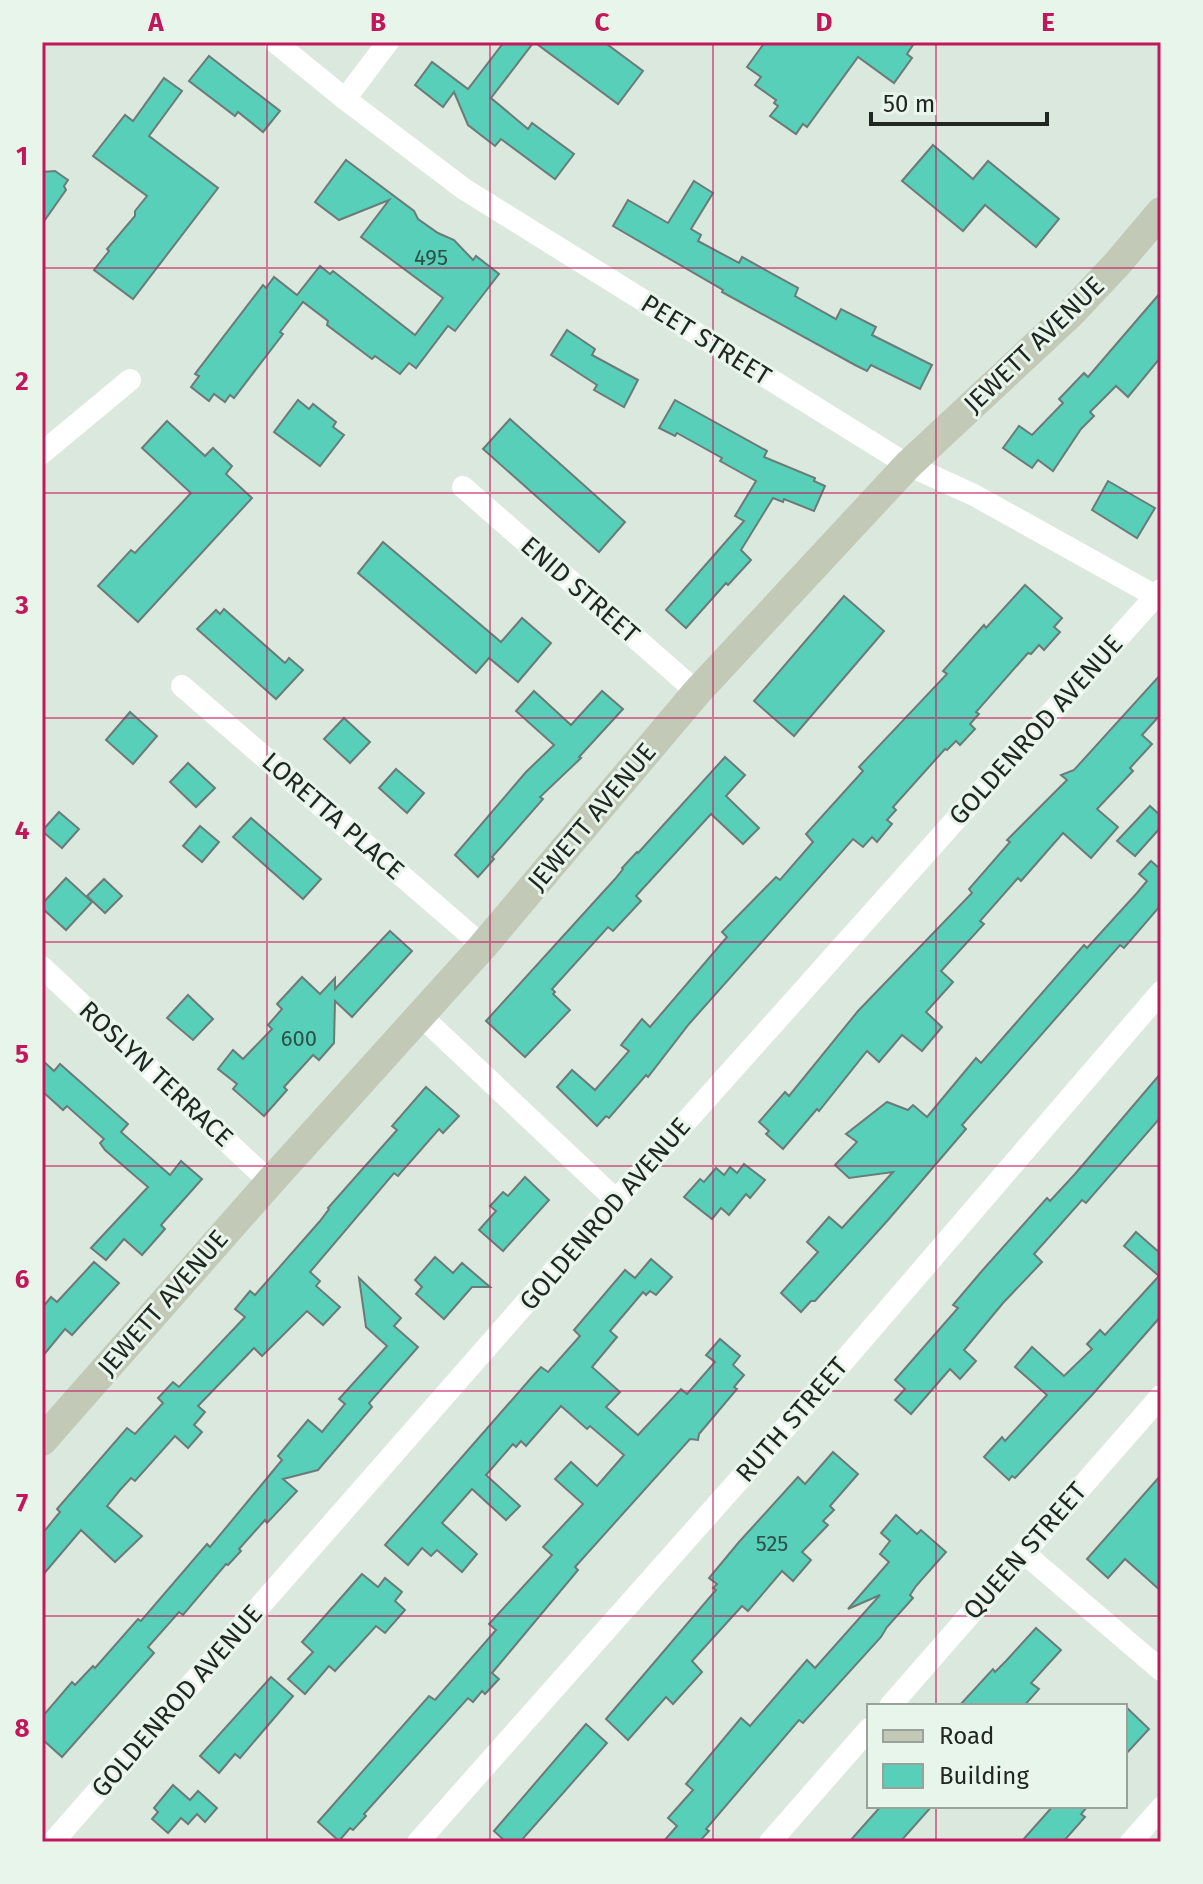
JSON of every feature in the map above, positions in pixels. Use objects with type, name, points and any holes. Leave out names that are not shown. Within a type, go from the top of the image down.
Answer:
[{"type":"main road","name":"JEWETT AVENUE","points":[[42,1441],[483,946],[697,692],[908,465],[1071,313],[1161,212]]},
{"type":"street","name":"PEET STREET","points":[[275,42],[464,189],[908,465],[974,495],[1159,595]]},
{"type":"street","points":[[345,99],[388,42]]},
{"type":"street","points":[[42,453],[130,380]]},
{"type":"street","name":"ENID STREET","points":[[463,487],[697,692]]},
{"type":"street","name":"GOLDENROD AVENUE","points":[[53,1842],[616,1200],[1159,595]]},
{"type":"street","name":"LORETTA PLACE","points":[[182,686],[483,946]]},
{"type":"street","name":"ROSLYN TERRACE","points":[[42,967],[270,1182]]},
{"type":"street","name":"RUTH STREET","points":[[418,1842],[826,1382],[1161,992]]},
{"type":"street","points":[[420,1015],[616,1200]]},
{"type":"street","name":"QUEEN STREET","points":[[892,1704],[1161,1396]]},
{"type":"street","points":[[1024,1553],[1161,1670]]},
{"type":"street","points":[[770,1842],[867,1731]]},
{"type":"street","points":[[1131,1842],[1161,1808]]},
{"type":"building","points":[[504,42],[534,42],[491,98],[528,129],[532,123],[574,154],[555,179],[501,139],[495,146],[468,125],[454,92],[443,107],[415,85],[432,62],[468,89]]},
{"type":"building","points":[[534,42],[604,42],[643,71],[618,104]]},
{"type":"building","points":[[765,42],[915,42],[907,54],[912,58],[894,83],[858,57],[807,127],[803,124],[796,134],[770,116],[778,106],[774,103],[776,100],[755,85],[761,77],[747,67]]},
{"type":"building","points":[[209,56],[280,111],[263,132],[238,112],[235,116],[189,81]]},
{"type":"building","points":[[164,78],[182,91],[149,136],[218,188],[133,299],[94,270],[147,196],[93,156],[125,115],[133,121]]},
{"type":"building","points":[[933,145],[973,179],[988,161],[1059,219],[1036,247],[985,205],[963,231],[902,181]]},
{"type":"building","points":[[346,160],[414,211],[418,219],[454,240],[473,260],[476,256],[499,274],[455,331],[448,326],[416,368],[409,363],[400,374],[375,356],[372,359],[327,325],[328,321],[303,302],[280,332],[283,334],[234,398],[230,395],[225,402],[214,394],[209,401],[191,387],[199,376],[195,374],[263,285],[266,288],[274,277],[297,295],[320,266],[330,274],[333,271],[415,335],[443,298],[361,237],[389,200],[339,220],[315,202]]},
{"type":"building","points":[[55,171],[68,180],[64,186],[66,190],[42,224],[42,172]]},
{"type":"building","points":[[694,181],[713,193],[691,229],[701,235],[698,241],[739,263],[742,257],[798,288],[795,296],[836,319],[841,309],[876,327],[872,335],[932,365],[920,389],[871,365],[867,371],[855,365],[722,292],[613,226],[628,200],[668,223]]},
{"type":"building","points":[[1161,292],[1161,357],[1128,397],[1116,386],[1090,412],[1094,416],[1081,429],[1053,471],[1038,460],[1032,468],[1003,448],[1019,426],[1032,435],[1063,403],[1059,399],[1084,373],[1088,377]]},
{"type":"building","points":[[567,330],[595,349],[592,355],[638,380],[624,407],[594,390],[597,385],[551,355]]},
{"type":"building","points":[[298,400],[309,409],[313,404],[336,422],[333,427],[344,435],[320,466],[274,432]]},
{"type":"building","points":[[675,400],[767,451],[764,457],[815,478],[814,481],[825,486],[814,511],[773,498],[741,550],[751,560],[686,628],[666,610],[744,521],[735,516],[756,481],[677,433],[675,436],[659,428]]},
{"type":"building","points":[[510,419],[625,522],[599,552],[483,449]]},
{"type":"building","points":[[167,421],[205,456],[213,448],[232,466],[226,474],[252,498],[138,622],[98,586],[131,550],[135,553],[191,493],[142,448]]},
{"type":"building","points":[[1108,481],[1155,508],[1137,538],[1092,510]]},
{"type":"building","points":[[383,542],[501,642],[522,618],[551,643],[518,682],[489,658],[476,673],[358,573]]},
{"type":"building","points":[[1025,585],[1062,618],[1054,627],[1060,632],[1044,650],[1039,645],[1031,654],[1028,653],[976,712],[979,714],[970,724],[975,729],[960,745],[956,741],[945,749],[893,807],[896,810],[887,820],[892,824],[877,842],[872,837],[863,847],[853,839],[689,1024],[648,1077],[646,1075],[609,1118],[606,1116],[597,1126],[557,1087],[572,1070],[595,1090],[629,1051],[621,1045],[642,1019],[650,1027],[727,937],[722,932],[776,877],[780,880],[813,842],[806,834],[863,771],[859,767],[947,674],[943,671],[984,625],[986,628]]},
{"type":"building","points":[[844,596],[884,631],[794,736],[754,701]]},
{"type":"building","points":[[224,609],[285,663],[289,658],[303,670],[276,699],[197,629],[216,610],[220,614]]},
{"type":"building","points":[[1161,674],[1161,714],[1142,735],[1152,744],[1130,768],[1133,771],[1097,809],[1118,827],[1091,858],[1063,833],[1021,881],[1018,878],[980,921],[984,924],[941,971],[953,982],[926,1012],[942,1027],[922,1051],[902,1035],[879,1062],[867,1051],[819,1111],[817,1109],[783,1149],[766,1134],[769,1131],[759,1122],[785,1092],[789,1096],[858,1011],[972,893],[969,889],[1010,842],[1007,840],[1067,780],[1061,775],[1074,770]]},
{"type":"building","points":[[534,691],[571,725],[602,691],[623,709],[581,758],[540,797],[543,799],[478,877],[455,855],[526,772],[554,745],[516,711]]},
{"type":"building","points":[[130,712],[157,736],[133,764],[106,740]]},
{"type":"building","points":[[344,718],[370,742],[350,763],[324,739]]},
{"type":"building","points":[[725,757],[745,775],[726,796],[759,828],[743,844],[711,814],[636,896],[641,901],[613,931],[608,927],[552,989],[553,994],[570,1010],[525,1057],[486,1021]]},
{"type":"building","points":[[188,763],[215,788],[196,807],[170,782]]},
{"type":"building","points":[[396,769],[424,793],[407,813],[379,788]]},
{"type":"building","points":[[1150,806],[1161,816],[1161,827],[1135,856],[1117,841]]},
{"type":"building","points":[[59,812],[79,829],[62,848],[42,831]]},
{"type":"building","points":[[251,818],[321,879],[303,899],[233,837]]},
{"type":"building","points":[[200,826],[219,842],[202,862],[183,846]]},
{"type":"building","points":[[1151,861],[1159,868],[1161,866],[1161,905],[1124,948],[1120,945],[962,1125],[966,1129],[888,1220],[815,1301],[811,1301],[801,1312],[781,1293],[818,1252],[807,1242],[829,1217],[842,1228],[893,1172],[849,1178],[835,1165],[857,1142],[846,1134],[887,1102],[908,1110],[913,1105],[927,1117],[976,1058],[981,1063],[1084,945],[1087,948],[1137,893],[1147,881],[1139,874]]},
{"type":"building","points":[[66,878],[92,902],[66,930],[42,908],[42,904]]},
{"type":"building","points":[[104,879],[122,896],[105,913],[87,896]]},
{"type":"building","points":[[390,931],[412,951],[352,1017],[335,1001],[334,1043],[319,1060],[313,1055],[284,1087],[287,1090],[264,1116],[233,1089],[237,1084],[218,1069],[233,1050],[243,1059],[272,1029],[268,1025],[282,1009],[277,1004],[302,977],[320,994],[335,978],[335,989]]},
{"type":"building","points":[[188,995],[213,1019],[193,1040],[167,1018]]},
{"type":"building","points":[[42,1060],[54,1071],[60,1064],[128,1124],[121,1132],[170,1175],[181,1161],[202,1179],[161,1225],[165,1229],[142,1255],[124,1239],[106,1260],[91,1248],[148,1187],[105,1150],[100,1143],[104,1139],[67,1106],[63,1110],[42,1091]]},
{"type":"building","points":[[1161,1073],[1161,1117],[1086,1203],[1082,1200],[1034,1254],[1042,1262],[964,1350],[976,1361],[960,1379],[950,1369],[911,1414],[895,1400],[905,1389],[895,1380],[958,1308],[953,1305],[981,1272],[1047,1198],[1050,1201],[1075,1174]]},
{"type":"building","points":[[426,1087],[459,1116],[443,1133],[439,1129],[398,1176],[394,1173],[310,1272],[320,1281],[316,1286],[340,1307],[323,1325],[307,1311],[262,1356],[254,1348],[198,1406],[205,1412],[194,1425],[202,1432],[188,1448],[175,1436],[135,1481],[131,1478],[120,1490],[107,1506],[142,1536],[115,1562],[81,1530],[42,1576],[42,1534],[60,1512],[57,1509],[127,1428],[135,1434],[163,1403],[158,1398],[173,1382],[179,1387],[245,1317],[235,1309],[250,1291],[255,1295],[320,1221],[397,1130],[392,1126]]},
{"type":"building","points":[[744,1164],[765,1180],[750,1198],[746,1194],[729,1215],[721,1208],[712,1219],[684,1197],[700,1179],[704,1182],[716,1168],[724,1175],[730,1167],[737,1173]]},
{"type":"building","points":[[525,1177],[549,1200],[503,1251],[479,1230],[496,1211],[490,1206],[503,1192],[508,1196]]},
{"type":"building","points":[[1136,1232],[1161,1254],[1161,1316],[1092,1395],[1015,1478],[1012,1476],[1009,1480],[984,1457],[1002,1437],[1005,1441],[1047,1395],[1015,1367],[1032,1347],[1064,1376],[1092,1349],[1087,1344],[1100,1330],[1105,1335],[1159,1276],[1124,1246]]},
{"type":"building","points":[[435,1257],[453,1273],[462,1263],[490,1287],[472,1287],[444,1319],[416,1294],[422,1287],[415,1280]]},
{"type":"building","points":[[651,1259],[672,1277],[656,1295],[650,1291],[646,1295],[643,1292],[610,1331],[617,1337],[592,1367],[620,1392],[606,1407],[638,1435],[681,1389],[687,1394],[715,1362],[706,1355],[720,1339],[740,1356],[733,1365],[744,1375],[734,1387],[737,1389],[699,1434],[698,1440],[690,1439],[575,1567],[578,1570],[492,1673],[499,1679],[473,1702],[468,1698],[364,1814],[366,1816],[339,1841],[318,1822],[429,1696],[435,1700],[496,1630],[489,1624],[552,1555],[543,1547],[583,1504],[555,1479],[571,1462],[597,1486],[624,1455],[561,1406],[526,1446],[521,1441],[516,1447],[513,1444],[486,1475],[520,1506],[506,1520],[472,1489],[442,1523],[477,1554],[462,1572],[437,1550],[431,1556],[422,1548],[408,1565],[385,1545],[541,1367],[548,1372],[580,1336],[574,1330],[625,1270],[635,1278]]},
{"type":"building","points":[[94,1262],[119,1283],[72,1335],[65,1329],[42,1357],[42,1308],[51,1297],[57,1302]]},
{"type":"building","points":[[359,1278],[401,1318],[394,1326],[418,1347],[369,1403],[372,1407],[318,1470],[283,1479],[297,1491],[267,1523],[265,1520],[183,1615],[179,1612],[148,1647],[154,1653],[62,1757],[42,1739],[42,1717],[72,1682],[75,1685],[93,1666],[95,1668],[138,1619],[141,1621],[207,1544],[210,1547],[282,1460],[278,1456],[308,1420],[322,1432],[345,1404],[339,1399],[387,1346],[366,1327]]},
{"type":"building","points":[[833,1452],[858,1474],[830,1506],[834,1510],[823,1521],[828,1525],[802,1552],[811,1560],[793,1581],[782,1571],[748,1611],[742,1606],[692,1661],[702,1672],[673,1704],[666,1697],[628,1740],[606,1719],[716,1590],[713,1588],[717,1584],[709,1578],[739,1542],[798,1477],[805,1484]]},
{"type":"building","points":[[1161,1475],[1161,1591],[1125,1559],[1108,1578],[1087,1559]]},
{"type":"building","points":[[896,1515],[917,1534],[921,1530],[946,1552],[916,1586],[910,1595],[913,1598],[881,1637],[803,1723],[799,1720],[706,1829],[709,1831],[699,1842],[663,1842],[677,1826],[668,1818],[693,1790],[686,1784],[741,1718],[750,1726],[807,1660],[815,1668],[880,1595],[848,1609],[889,1562],[880,1554],[890,1541],[881,1533]]},
{"type":"building","points":[[362,1574],[378,1587],[385,1578],[402,1592],[395,1601],[405,1610],[385,1633],[376,1626],[335,1671],[329,1666],[305,1694],[288,1679],[313,1652],[302,1642]]},
{"type":"building","points":[[1036,1628],[1061,1650],[1031,1683],[1039,1689],[1026,1704],[961,1704],[993,1669],[995,1672]]},
{"type":"building","points":[[271,1677],[293,1696],[240,1758],[235,1754],[219,1773],[200,1756]]},
{"type":"building","points":[[1127,1708],[1149,1729],[1127,1753]]},
{"type":"building","points":[[586,1724],[607,1743],[520,1842],[506,1842],[494,1831]]},
{"type":"building","points":[[173,1785],[190,1800],[198,1791],[217,1808],[205,1822],[197,1814],[188,1824],[181,1818],[168,1833],[152,1819],[158,1812],[154,1808]]},
{"type":"building","points":[[879,1808],[930,1808],[900,1842],[849,1842]]},
{"type":"building","points":[[1051,1808],[1086,1808],[1081,1814],[1085,1817],[1063,1842],[1021,1842]]}]
